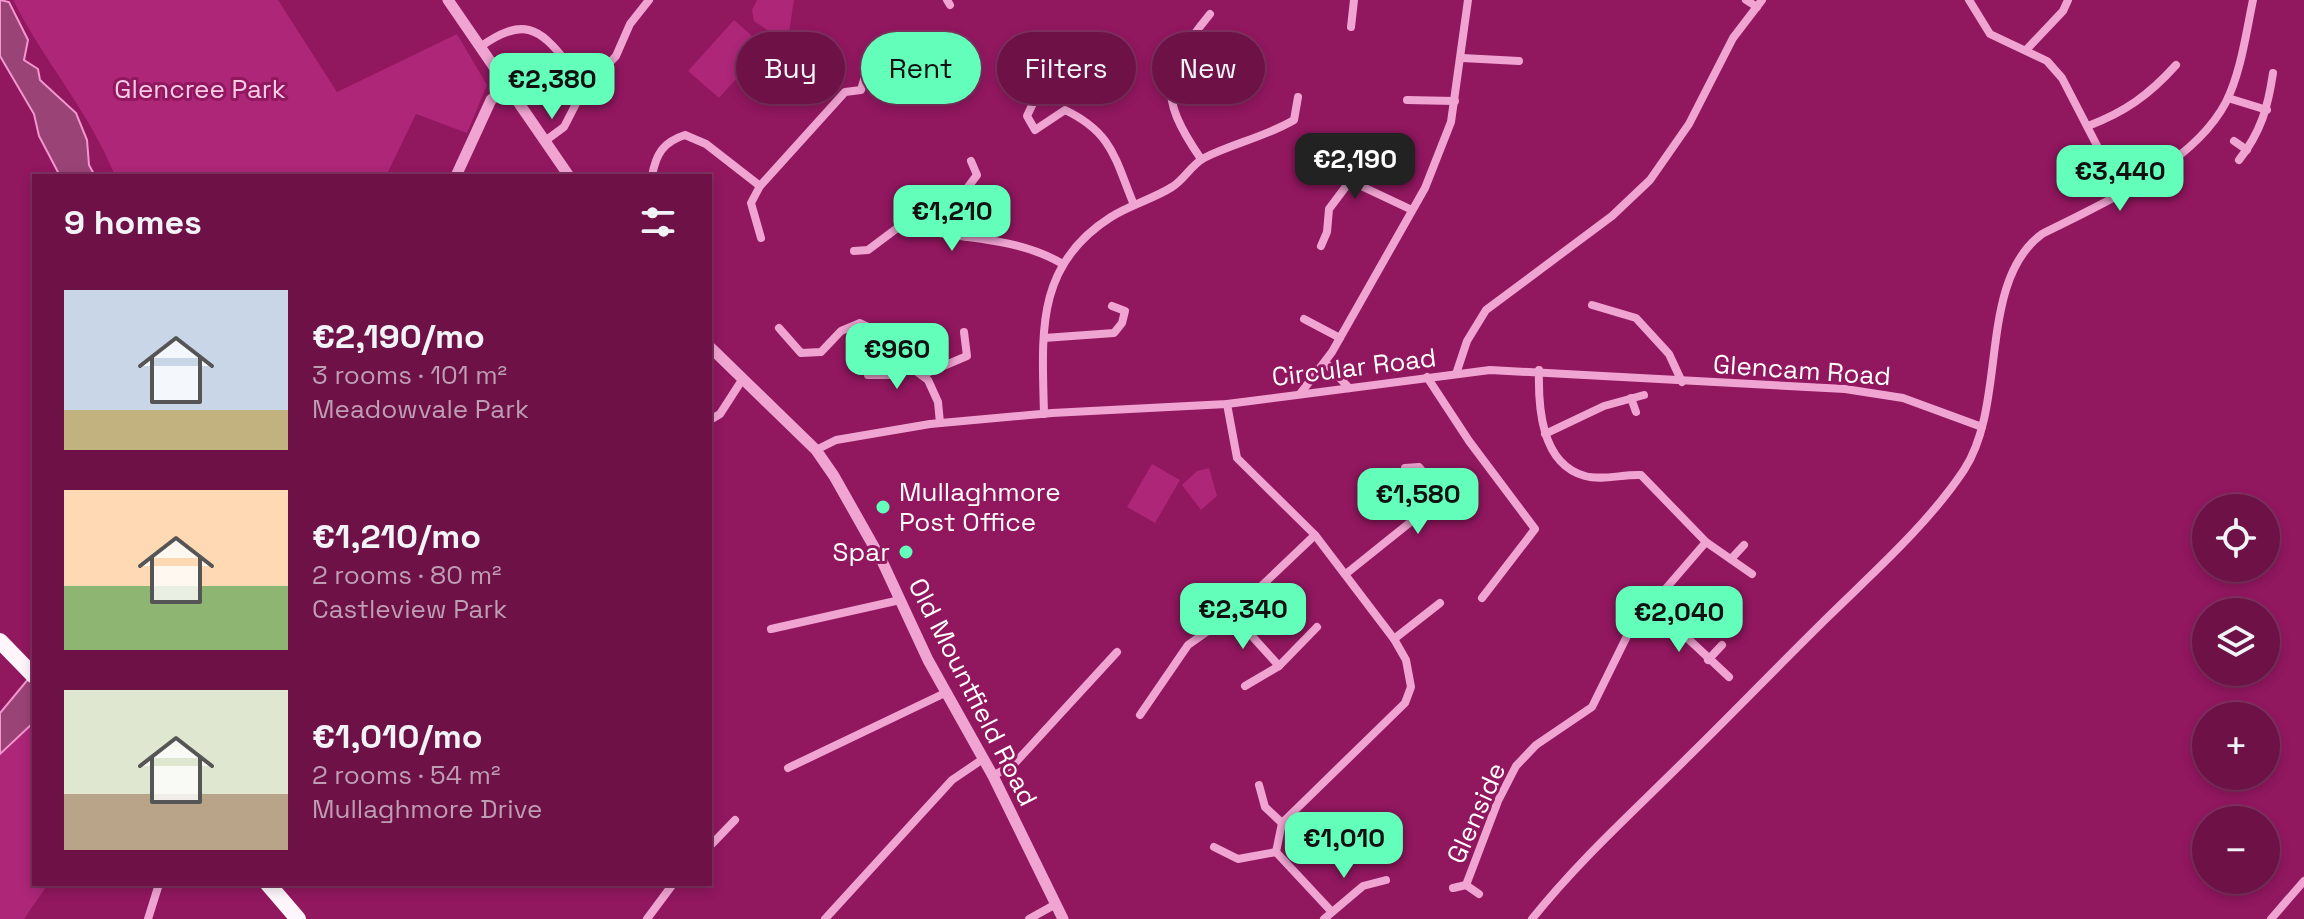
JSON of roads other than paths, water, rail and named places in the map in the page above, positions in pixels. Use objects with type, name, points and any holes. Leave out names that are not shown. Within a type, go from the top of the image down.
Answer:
[{"type":"highway","points":[[0,641],[32,674]]},
{"type":"highway","points":[[270,886],[298,919]]},
{"type":"street","points":[[448,0],[568,174]]},
{"type":"street","points":[[545,141],[564,127],[582,92],[616,56],[630,24],[649,0]]},
{"type":"street","points":[[1351,27],[1354,0]]},
{"type":"street","points":[[1300,394],[1340,338],[1412,210],[1441,149],[1455,101],[1468,0]]},
{"type":"street","points":[[1746,0],[1760,4]]},
{"type":"street","points":[[1969,0],[1990,34],[2047,61],[2062,78],[2122,194]]},
{"type":"street","points":[[2027,49],[2063,11],[2068,0]]},
{"type":"street","points":[[1532,919],[1605,838],[1899,545],[1962,473],[1974,453],[1982,427],[2004,299],[2015,264],[2028,245],[2042,234],[2122,194],[2181,152],[2219,115],[2228,98],[2253,0]]},
{"type":"street","name":"Circular Road","points":[[816,450],[836,440],[940,423],[1227,404],[1456,374],[1467,341],[1486,310],[1612,216],[1650,180],[1689,124],[1733,38],[1760,4]]},
{"type":"street","points":[[1201,159],[1186,137],[1175,112],[1169,75],[1185,45],[1210,14]]},
{"type":"street","points":[[480,47],[505,31],[523,27],[541,32],[568,64]]},
{"type":"street","points":[[1462,58],[1519,61]]},
{"type":"street","points":[[2088,126],[2125,111],[2152,92],[2176,65]]},
{"type":"street","points":[[2239,160],[2257,136],[2267,110],[2273,73]]},
{"type":"street","points":[[457,174],[491,100],[506,87]]},
{"type":"street","points":[[761,238],[751,203],[760,186],[845,92],[861,90]]},
{"type":"street","points":[[1044,414],[1044,338],[1051,290],[1061,263],[1082,237],[1134,205],[1172,187],[1201,159],[1266,136],[1294,120],[1298,97]]},
{"type":"street","points":[[2228,98],[2267,110]]},
{"type":"street","points":[[1407,100],[1455,101]]},
{"type":"street","points":[[1033,104],[1027,116],[1035,130],[1065,110],[1083,118],[1107,138],[1134,205]]},
{"type":"street","points":[[652,174],[656,158],[668,140],[685,135],[706,144],[760,186]]},
{"type":"street","points":[[2234,141],[2247,150]]},
{"type":"street","points":[[967,237],[965,191],[977,175],[971,161]]},
{"type":"street","points":[[1321,246],[1327,232],[1329,209],[1347,185],[1359,185],[1412,210]]},
{"type":"street","points":[[854,251],[868,250],[900,226],[1020,245],[1061,263]]},
{"type":"street","points":[[1592,305],[1636,318],[1669,354],[1682,382]]},
{"type":"street","points":[[1044,338],[1114,333],[1122,323],[1125,311],[1112,306]]},
{"type":"street","points":[[1304,319],[1340,338]]},
{"type":"street","points":[[779,328],[801,353],[821,352],[841,331],[860,323],[877,331],[908,365],[928,380],[938,402],[940,423]]},
{"type":"street","points":[[922,375],[967,356],[964,332]]},
{"type":"street","name":"Old Mountfield Road","points":[[712,349],[816,450],[851,506],[945,693],[993,776],[1063,919]]},
{"type":"street","points":[[1325,362],[1349,388]]},
{"type":"street","points":[[868,375],[898,375],[908,365]]},
{"type":"street","points":[[1539,370],[1538,399],[1545,434],[1554,451],[1573,471],[1587,477],[1635,475],[1645,478],[1706,542],[1752,574]]},
{"type":"street","name":"Glencam Road","points":[[1456,374],[1539,370],[1682,382],[1845,389],[1903,398],[1982,427]]},
{"type":"street","points":[[1427,377],[1469,441],[1535,529],[1482,598]]},
{"type":"street","points":[[712,419],[720,414],[742,380]]},
{"type":"street","points":[[1545,434],[1644,395]]},
{"type":"street","points":[[1631,398],[1636,412]]},
{"type":"street","points":[[1227,404],[1237,458],[1315,535],[1347,573],[1406,660],[1411,687],[1405,703],[1282,823],[1276,852]]},
{"type":"street","points":[[1405,468],[1419,467],[1443,496]]},
{"type":"street","points":[[1347,573],[1443,496],[1473,478]]},
{"type":"street","points":[[1140,715],[1188,645],[1232,614],[1315,535]]},
{"type":"street","name":"Glenside","points":[[1466,885],[1498,801],[1516,766],[1536,745],[1592,707],[1630,630],[1706,542]]},
{"type":"street","points":[[1731,559],[1744,545]]},
{"type":"street","points":[[771,629],[900,600]]},
{"type":"street","points":[[1394,639],[1440,603]]},
{"type":"street","points":[[1652,605],[1729,677]]},
{"type":"street","points":[[1232,614],[1279,666]]},
{"type":"street","points":[[1245,686],[1279,666],[1317,627]]},
{"type":"street","points":[[1708,660],[1722,645]]},
{"type":"street","points":[[993,776],[1015,763],[1117,652]]},
{"type":"street","points":[[788,768],[945,693]]},
{"type":"street","points":[[825,919],[952,780],[983,759]]},
{"type":"street","points":[[1259,785],[1265,807],[1282,823]]},
{"type":"street","points":[[712,844],[735,820]]},
{"type":"street","points":[[1214,847],[1238,859],[1276,852]]},
{"type":"street","points":[[1276,852],[1331,911]]},
{"type":"street","points":[[1324,919],[1363,886],[1386,880]]},
{"type":"street","points":[[2271,919],[2304,881]]},
{"type":"street","name":"Glenside","points":[[1453,888],[1466,885],[1479,894]]},
{"type":"street","points":[[148,919],[158,886]]},
{"type":"street","points":[[647,919],[672,886]]},
{"type":"street","points":[[1029,919],[1056,904]]},
{"type":"place","name":"Mullaghmore Post Office","points":[[883,507]]},
{"type":"place","name":"Spar","points":[[906,552]]},
{"type":"park label","name":"Glencree Park","points":[[200,89]]}]
